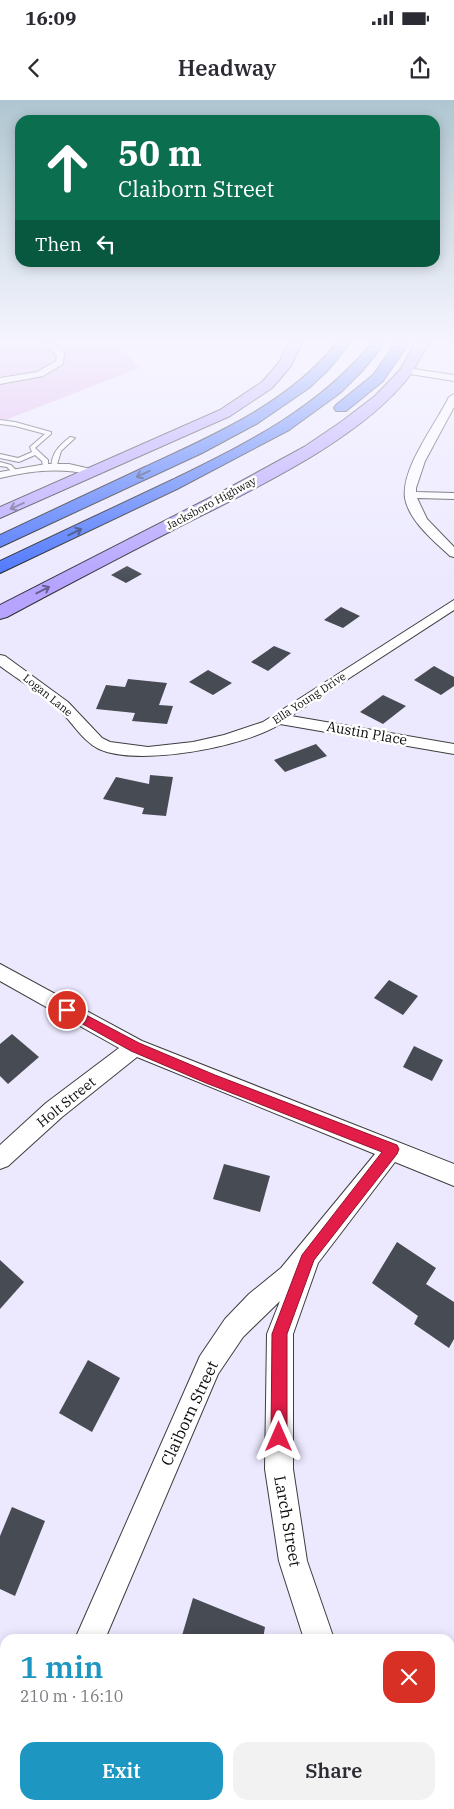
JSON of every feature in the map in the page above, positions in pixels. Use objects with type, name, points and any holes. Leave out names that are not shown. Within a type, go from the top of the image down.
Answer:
[{"type":"highway","points":[[0,542],[208,444],[244,424]]},
{"type":"highway","points":[[0,568],[235,455],[291,424]]},
{"type":"highway","points":[[235,455],[296,434],[314,424]]},
{"type":"main road","points":[[0,513],[201,424]]},
{"type":"main road","name":"Jacksboro Highway","points":[[0,613],[301,454],[346,424]]},
{"type":"street","points":[[439,424],[423,454],[412,481],[411,495],[412,501],[420,515],[434,534],[454,553]]},
{"type":"street","points":[[0,475],[50,467],[71,467],[91,472]]},
{"type":"street","points":[[411,495],[454,496]]},
{"type":"street","name":"Ella Young Drive","points":[[148,752],[193,747],[228,739],[279,718],[454,604]]},
{"type":"street","name":"Logan Lane","points":[[0,660],[63,705],[97,741],[106,746],[148,752]]},
{"type":"street","name":"Austin Place","points":[[279,718],[454,749]]},
{"type":"street","points":[[0,972],[135,1047],[454,1175]]},
{"type":"street","name":"Holt Street","points":[[0,1159],[54,1110],[135,1047]]},
{"type":"street","name":"Claiborn Street","points":[[92,1634],[209,1365],[234,1328],[258,1303],[290,1277],[309,1255],[392,1149]]},
{"type":"street","name":"Larch Street","points":[[309,1255],[280,1334],[279,1470],[294,1561],[317,1634]]},
{"type":"lane","points":[[13,424],[49,433],[32,448],[35,453],[46,460],[50,467]]},
{"type":"lane","points":[[50,467],[59,448],[72,438]]},
{"type":"lane","points":[[0,456],[19,460],[35,453]]},
{"type":"lane","points":[[0,464],[9,466],[15,472]]},
{"type":"building","points":[[127,566],[142,574],[126,583],[111,575]]},
{"type":"building","points":[[341,607],[360,616],[343,628],[324,620]]},
{"type":"building","points":[[274,646],[291,653],[268,671],[251,662]]},
{"type":"building","points":[[434,666],[454,677],[454,686],[441,695],[414,680]]},
{"type":"building","points":[[208,670],[232,683],[213,695],[189,682]]},
{"type":"building","points":[[128,679],[167,683],[159,705],[173,706],[167,724],[132,721],[135,713],[96,709],[106,685],[125,687]]},
{"type":"building","points":[[383,695],[406,706],[383,724],[360,712]]},
{"type":"building","points":[[316,744],[327,756],[285,772],[274,760]]},
{"type":"building","points":[[150,775],[173,777],[166,816],[142,814],[144,808],[103,799],[116,777],[149,784]]},
{"type":"building","points":[[389,980],[418,996],[403,1015],[374,998]]},
{"type":"building","points":[[12,1034],[39,1057],[8,1084],[0,1076],[0,1044]]},
{"type":"building","points":[[414,1046],[443,1060],[432,1081],[403,1067]]},
{"type":"building","points":[[224,1164],[270,1176],[260,1212],[213,1199]]},
{"type":"building","points":[[397,1242],[436,1268],[426,1284],[454,1302],[454,1339],[449,1348],[414,1324],[418,1316],[372,1283]]},
{"type":"building","points":[[0,1260],[24,1282],[0,1309]]},
{"type":"building","points":[[88,1360],[120,1378],[92,1432],[59,1413]]},
{"type":"building","points":[[12,1507],[45,1521],[15,1596],[0,1589],[0,1536]]},
{"type":"building","points":[[193,1598],[265,1627],[264,1634],[182,1634]]},
{"type":"route","points":[[67,1010],[135,1047],[211,1079],[392,1149],[309,1255],[280,1334],[279,1437]]}]
